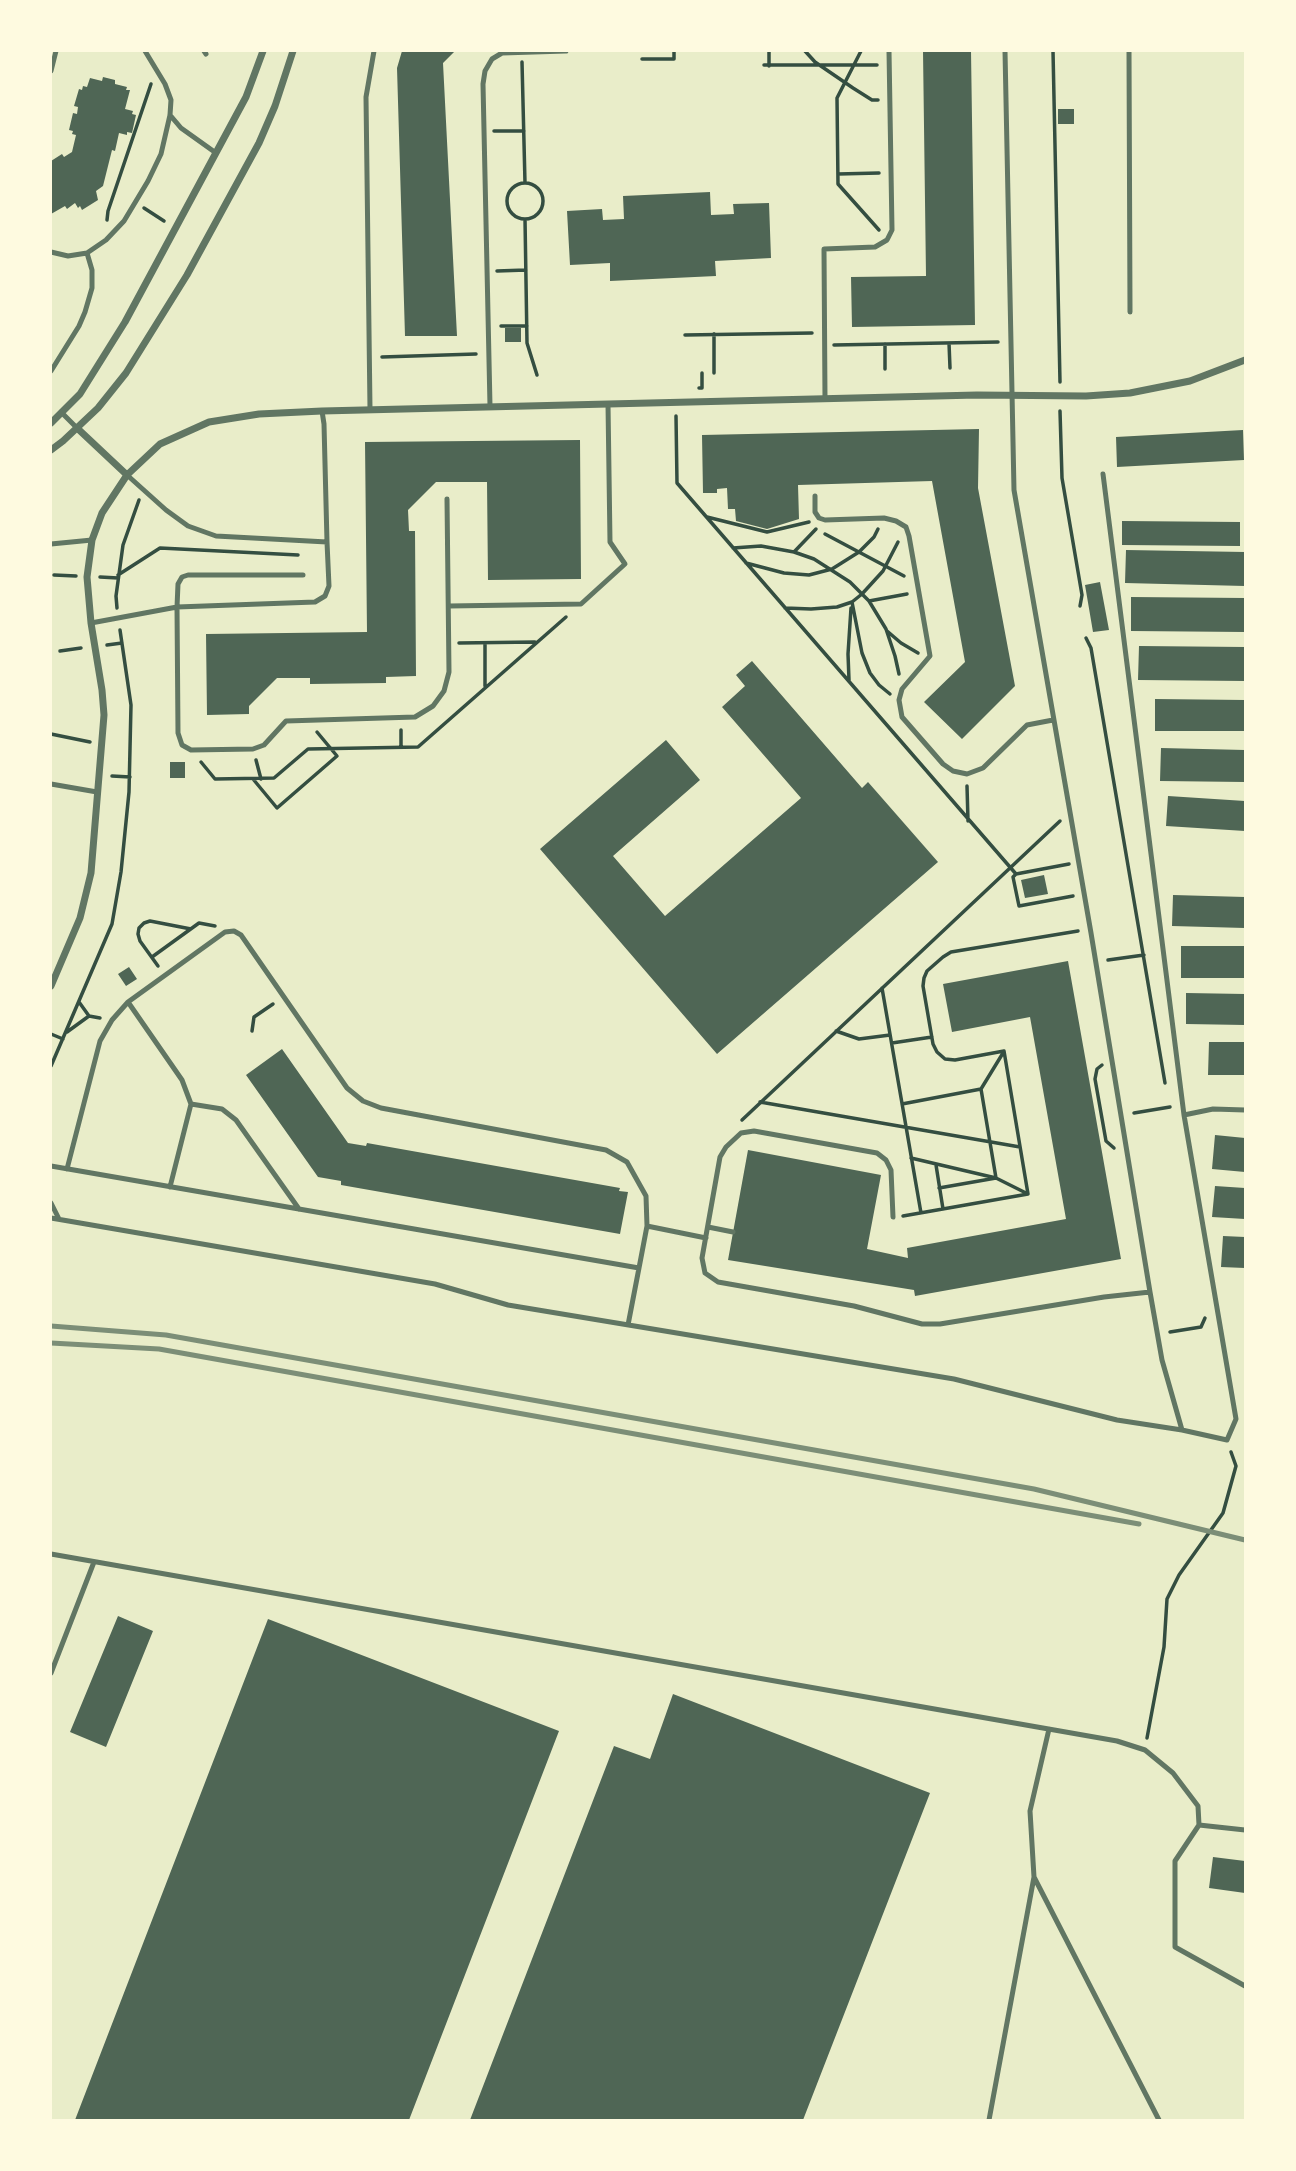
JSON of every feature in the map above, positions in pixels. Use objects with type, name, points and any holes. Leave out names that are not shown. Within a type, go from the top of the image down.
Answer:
[{"type":"street","points":[[51,423],[80,394],[158,262],[246,97],[263,51]]},
{"type":"street","points":[[51,450],[98,408],[126,373],[187,275],[258,143],[275,106],[293,51]]},
{"type":"street","points":[[51,986],[80,918],[91,873],[104,715],[87,577],[93,540],[102,513],[127,475],[160,444],[209,422],[260,414],[490,406],[1086,396],[1130,393],[1190,381],[1245,360]]},
{"type":"street","points":[[77,428],[127,475]]},
{"type":"lane","points":[[51,71],[56,51]]},
{"type":"lane","points":[[51,251],[68,256],[87,253],[106,240],[136,203],[161,154],[171,100],[166,84],[145,51]]},
{"type":"lane","points":[[370,409],[366,97],[374,51]]},
{"type":"lane","points":[[490,406],[485,71],[492,59],[502,53],[566,51]]},
{"type":"lane","points":[[825,399],[824,249],[875,247],[887,240],[892,230],[889,51]]},
{"type":"lane","points":[[1004,51],[1014,490],[1162,1360],[1182,1430]]},
{"type":"lane","points":[[1129,51],[1130,312]]},
{"type":"lane","points":[[170,115],[181,128],[216,153]]},
{"type":"lane","points":[[51,371],[85,312],[92,288],[92,270],[87,253]]},
{"type":"lane","points":[[449,606],[581,604],[625,564],[610,542],[608,404]]},
{"type":"lane","points":[[91,623],[177,607],[315,602],[325,596],[329,586],[322,411]]},
{"type":"lane","points":[[61,412],[77,428]]},
{"type":"lane","points":[[51,1218],[435,1284],[508,1305],[954,1379],[1117,1420],[1227,1440],[1236,1419],[1184,1115],[1103,474]]},
{"type":"lane","points":[[127,475],[188,526],[216,536],[327,542]]},
{"type":"lane","points":[[815,496],[815,512],[819,518],[884,518],[906,527],[930,656],[902,689],[899,699],[902,717],[943,764],[953,771],[967,774],[983,768],[1027,725],[1053,720]]},
{"type":"lane","points":[[303,575],[188,575],[181,578],[178,583],[177,607],[178,733],[182,745],[191,750],[253,749],[264,745],[286,722],[415,717],[433,706],[444,691],[449,672],[447,499]]},
{"type":"lane","points":[[51,544],[93,540]]},
{"type":"lane","points":[[51,784],[97,792]]},
{"type":"lane","points":[[67,1169],[100,1041],[112,1020],[128,1002],[165,975],[225,932],[234,931],[241,935],[347,1088],[363,1101],[381,1108],[606,1150],[627,1162],[646,1196],[647,1226],[628,1325]]},
{"type":"lane","points":[[128,1002],[182,1080],[191,1104],[170,1187]]},
{"type":"lane","points":[[191,1104],[222,1109],[236,1120],[299,1209]]},
{"type":"lane","points":[[1184,1115],[1213,1109],[1245,1110]]},
{"type":"lane","points":[[893,1217],[891,1170],[887,1160],[877,1153],[754,1131],[741,1133],[720,1157],[702,1258],[705,1273],[718,1282],[854,1306],[922,1324],[940,1324],[1150,1292]]},
{"type":"lane","points":[[51,1166],[639,1268]]},
{"type":"lane","points":[[51,1203],[59,1219]]},
{"type":"lane","points":[[647,1226],[706,1238]]},
{"type":"lane","points":[[708,1227],[733,1232]]},
{"type":"lane","points":[[51,1554],[1117,1741],[1144,1750],[1173,1773],[1198,1806],[1199,1825],[1175,1861],[1175,1947],[1245,1986]]},
{"type":"lane","points":[[51,1673],[94,1562]]},
{"type":"lane","points":[[989,2120],[1034,1877],[1030,1811],[1049,1729]]},
{"type":"lane","points":[[1199,1825],[1245,1830]]},
{"type":"lane","points":[[1034,1877],[1159,2120]]},
{"type":"path","points":[[642,59],[674,59],[674,51]]},
{"type":"path","points":[[776,51],[769,52],[767,65],[889,64]]},
{"type":"path","points":[[806,51],[820,65],[872,100],[891,100]]},
{"type":"path","points":[[861,51],[837,98],[838,184],[887,240]]},
{"type":"path","points":[[1053,51],[1060,382]]},
{"type":"path","points":[[522,52],[525,183]]},
{"type":"path","points":[[106,240],[108,211],[156,69]]},
{"type":"path","points":[[484,132],[524,131]]},
{"type":"path","points":[[838,174],[892,173]]},
{"type":"path","points":[[525,183],[540,191],[543,200],[541,209],[534,216],[525,219],[516,217],[509,210],[506,201],[515,185],[525,183]]},
{"type":"path","points":[[136,203],[164,221]]},
{"type":"path","points":[[525,219],[527,343],[537,376]]},
{"type":"path","points":[[487,271],[526,270]]},
{"type":"path","points":[[488,327],[527,326]]},
{"type":"path","points":[[685,335],[824,333]]},
{"type":"path","points":[[713,334],[714,373]]},
{"type":"path","points":[[824,346],[1011,342]]},
{"type":"path","points":[[949,343],[950,368]]},
{"type":"path","points":[[885,344],[885,369]]},
{"type":"path","points":[[369,357],[489,354]]},
{"type":"path","points":[[694,388],[702,388],[702,373]]},
{"type":"path","points":[[1060,411],[1062,478],[1082,595],[1080,606]]},
{"type":"path","points":[[676,416],[677,483],[1016,874]]},
{"type":"path","points":[[707,517],[767,532],[802,522],[825,520]]},
{"type":"path","points":[[746,563],[784,573],[809,575],[832,569],[859,552],[874,537],[884,518]]},
{"type":"path","points":[[794,552],[825,520]]},
{"type":"path","points":[[802,522],[918,584]]},
{"type":"path","points":[[785,608],[837,607],[852,602],[886,566],[906,527]]},
{"type":"path","points":[[733,548],[761,546],[794,552],[814,559],[850,582],[869,601],[886,629],[902,689]]},
{"type":"path","points":[[98,577],[118,576],[160,548],[302,555]]},
{"type":"path","points":[[54,575],[76,576]]},
{"type":"path","points":[[869,601],[919,592]]},
{"type":"path","points":[[849,682],[852,602]]},
{"type":"path","points":[[852,602],[862,653],[870,673],[879,685],[899,699]]},
{"type":"path","points":[[886,629],[901,643],[919,654],[930,656]]},
{"type":"path","points":[[1086,638],[1091,648],[1167,1094]]},
{"type":"path","points":[[449,643],[538,642]]},
{"type":"path","points":[[105,645],[122,643]]},
{"type":"path","points":[[485,643],[485,687]]},
{"type":"path","points":[[60,651],[83,648]]},
{"type":"path","points":[[400,717],[401,747]]},
{"type":"path","points":[[253,779],[277,808],[337,756],[307,721]]},
{"type":"path","points":[[51,734],[102,744]]},
{"type":"path","points":[[253,749],[261,779]]},
{"type":"path","points":[[967,774],[968,821]]},
{"type":"path","points":[[112,776],[130,777]]},
{"type":"path","points":[[741,1120],[1069,812]]},
{"type":"path","points":[[1016,874],[1078,863]]},
{"type":"path","points":[[1016,874],[1013,877],[1019,906],[1084,894]]},
{"type":"path","points":[[165,975],[140,941],[139,928],[150,921],[191,929]]},
{"type":"path","points":[[152,957],[199,922],[218,926],[225,932]]},
{"type":"path","points":[[1004,1051],[955,1060],[945,1059],[937,1052],[923,986],[928,971],[951,952],[1090,929]]},
{"type":"path","points":[[1096,962],[1144,955]]},
{"type":"path","points":[[882,988],[920,1213]]},
{"type":"path","points":[[252,1031],[254,1017],[284,996]]},
{"type":"path","points":[[79,1002],[89,1016],[112,1020]]},
{"type":"path","points":[[51,1034],[64,1037],[89,1016]]},
{"type":"path","points":[[836,1031],[859,1039],[890,1035]]},
{"type":"path","points":[[892,1044],[932,1037]]},
{"type":"path","points":[[996,1178],[981,1090],[1004,1051]]},
{"type":"path","points":[[1004,1051],[1028,1194]]},
{"type":"path","points":[[1111,1056],[1097,1069],[1095,1079],[1106,1141],[1127,1152]]},
{"type":"path","points":[[902,1104],[981,1090]]},
{"type":"path","points":[[760,1102],[1020,1147]]},
{"type":"path","points":[[1121,1115],[1170,1107]]},
{"type":"path","points":[[911,1158],[996,1178],[1028,1194]]},
{"type":"path","points":[[936,1165],[943,1209]]},
{"type":"path","points":[[939,1188],[996,1178]]},
{"type":"path","points":[[893,1217],[1028,1194]]},
{"type":"path","points":[[1158,1334],[1195,1329],[1201,1326],[1205,1315]]},
{"type":"path","points":[[1144,1750],[1164,1647],[1167,1599],[1179,1575],[1223,1513],[1236,1466],[1227,1440]]},
{"type":"building","points":[[402,51],[455,51],[443,63],[457,336],[405,336],[397,68]]},
{"type":"building","points":[[923,51],[971,51],[975,325],[852,327],[851,277],[926,276]]},
{"type":"building","points":[[103,77],[115,80],[115,84],[130,90],[125,109],[136,115],[132,133],[119,133],[103,186],[96,191],[98,200],[82,210],[75,203],[67,209],[65,206],[51,214],[51,161],[62,154],[64,157],[72,152],[76,135],[69,130],[73,113],[77,114],[78,107],[74,106],[79,89],[87,87],[90,78],[102,81]]},
{"type":"building","points":[[1058,109],[1074,109],[1074,124],[1058,124]]},
{"type":"building","points":[[710,192],[711,215],[734,214],[733,204],[769,203],[771,258],[715,261],[716,276],[610,281],[610,263],[570,265],[567,211],[602,209],[603,220],[624,219],[623,196]]},
{"type":"building","points":[[505,328],[521,328],[521,342],[505,342]]},
{"type":"building","points":[[979,429],[978,488],[1015,686],[962,739],[924,702],[965,662],[932,481],[798,485],[799,519],[767,529],[736,521],[735,509],[728,509],[727,488],[717,489],[717,493],[703,493],[702,435]]},
{"type":"building","points":[[1243,430],[1244,460],[1117,467],[1116,437]]},
{"type":"building","points":[[580,440],[581,579],[488,580],[487,482],[436,482],[408,510],[409,531],[415,531],[416,676],[386,677],[386,683],[310,684],[310,678],[277,678],[249,706],[249,714],[207,715],[206,634],[367,632],[365,442]]},
{"type":"building","points":[[1122,521],[1240,522],[1240,546],[1122,545]]},
{"type":"building","points":[[1126,550],[1245,552],[1245,586],[1125,583]]},
{"type":"building","points":[[1100,582],[1109,630],[1093,632],[1085,585]]},
{"type":"building","points":[[1131,597],[1245,598],[1245,632],[1131,631]]},
{"type":"building","points":[[1139,646],[1245,647],[1245,681],[1138,680]]},
{"type":"building","points":[[752,661],[862,788],[868,782],[938,862],[717,1054],[540,849],[666,740],[700,780],[613,856],[665,916],[801,798],[722,707],[745,686],[736,675]]},
{"type":"building","points":[[1155,699],[1245,700],[1245,731],[1155,731]]},
{"type":"building","points":[[1161,748],[1245,750],[1245,782],[1160,781]]},
{"type":"building","points":[[170,762],[185,762],[185,778],[170,778]]},
{"type":"building","points":[[1168,796],[1245,801],[1245,831],[1166,826]]},
{"type":"building","points":[[1044,875],[1048,894],[1025,898],[1021,880]]},
{"type":"building","points":[[1173,895],[1245,897],[1245,928],[1172,926]]},
{"type":"building","points":[[1181,946],[1245,946],[1245,978],[1181,978]]},
{"type":"building","points":[[1068,961],[1121,1259],[915,1296],[914,1290],[728,1260],[748,1150],[881,1175],[867,1249],[908,1258],[907,1248],[1066,1219],[1030,1017],[952,1032],[943,984]]},
{"type":"building","points":[[129,967],[137,979],[126,986],[118,974]]},
{"type":"building","points":[[1186,993],[1245,994],[1245,1025],[1186,1024]]},
{"type":"building","points":[[1209,1042],[1245,1042],[1245,1075],[1208,1075]]},
{"type":"building","points":[[282,1049],[348,1143],[366,1146],[367,1143],[620,1188],[619,1191],[628,1192],[620,1234],[341,1185],[341,1181],[318,1177],[246,1075]]},
{"type":"building","points":[[1215,1135],[1245,1138],[1245,1172],[1212,1169]]},
{"type":"building","points":[[1215,1186],[1245,1188],[1245,1219],[1212,1217]]},
{"type":"building","points":[[1223,1236],[1245,1237],[1245,1268],[1221,1267]]},
{"type":"building","points":[[118,1616],[153,1631],[106,1747],[70,1732]]},
{"type":"building","points":[[268,1619],[559,1731],[409,2120],[75,2120]]},
{"type":"building","points":[[673,1694],[930,1793],[803,2120],[470,2120],[614,1746],[650,1759]]},
{"type":"building","points":[[1213,1857],[1245,1861],[1245,1893],[1209,1888]]},
{"type":"railway","points":[[51,1326],[166,1335],[1034,1489],[1245,1540]]},
{"type":"railway","points":[[51,1343],[159,1349],[1139,1524]]}]
